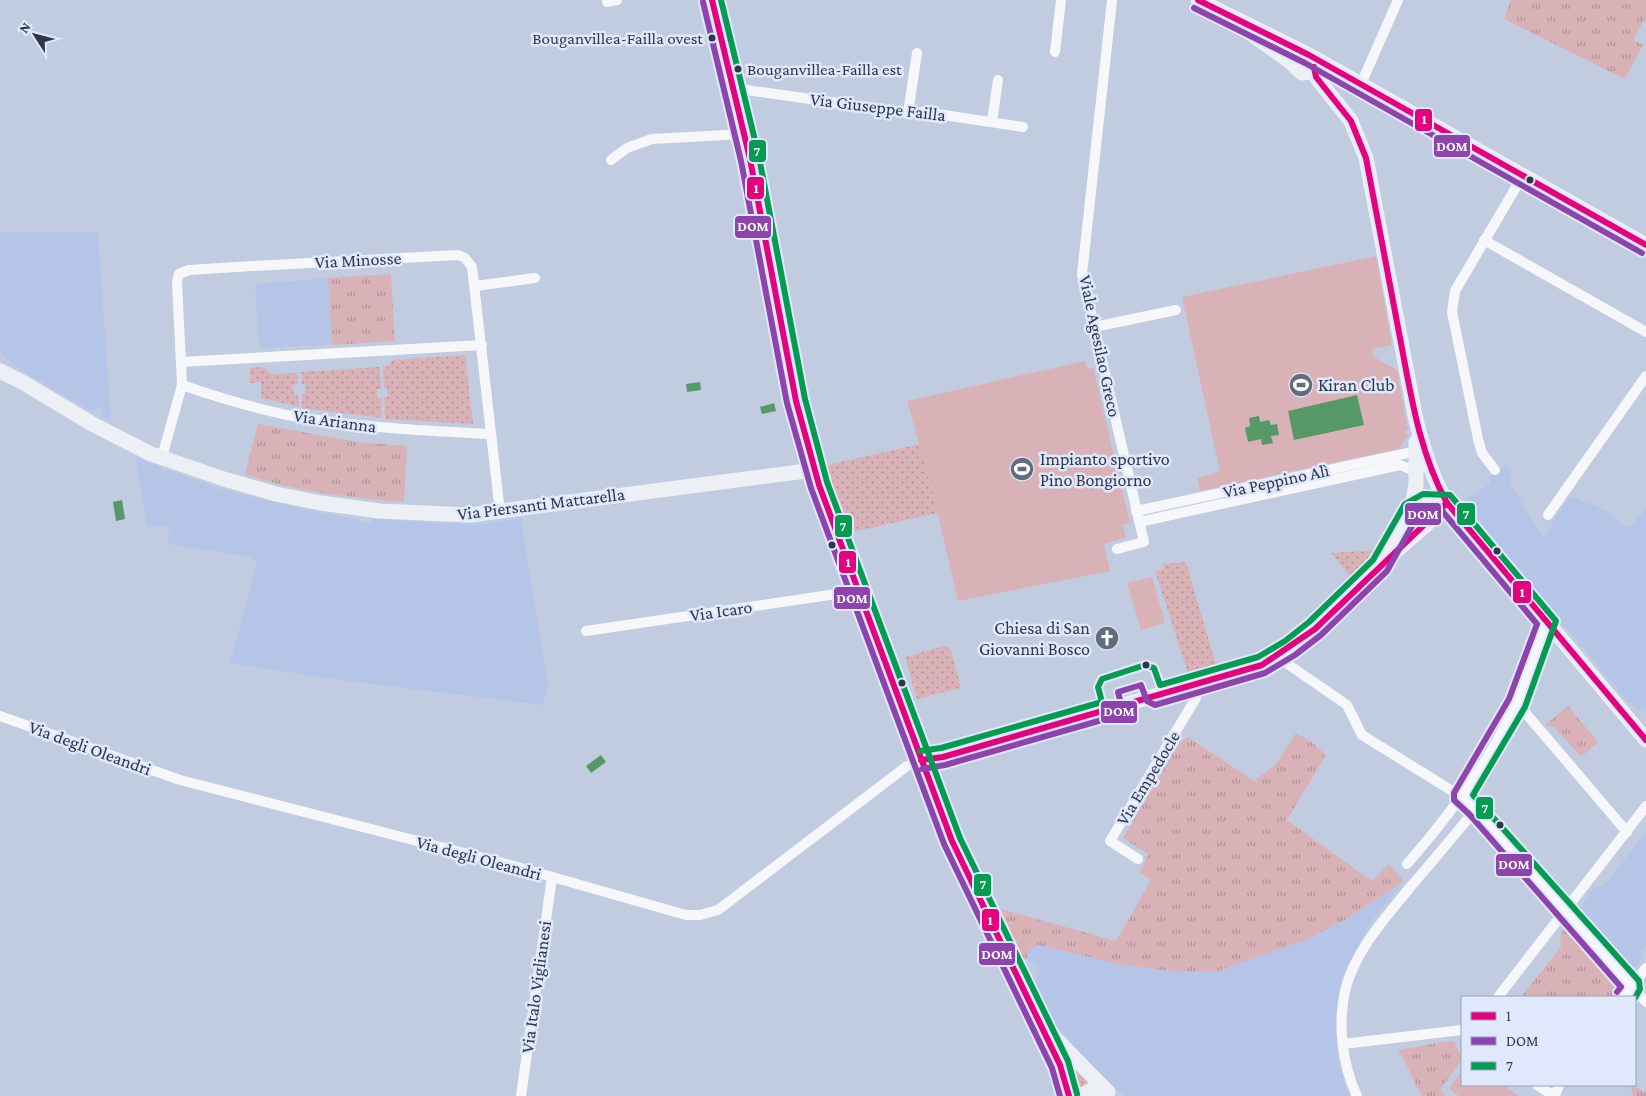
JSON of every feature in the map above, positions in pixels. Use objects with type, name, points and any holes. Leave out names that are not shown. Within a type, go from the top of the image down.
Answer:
[{"type":"main road","points":[[712,0],[744,134],[776,288],[796,401],[814,470],[857,591],[952,841],[1060,1065],[1069,1096]]},
{"type":"main road","points":[[1198,0],[1218,10],[1307,65],[1335,71],[1361,84],[1646,245]]},
{"type":"main road","points":[[1307,65],[1351,121],[1366,158],[1415,415],[1420,451],[1411,511],[1380,565]]},
{"type":"main road","points":[[0,363],[24,382]]},
{"type":"main road","points":[[0,371],[24,382]]},
{"type":"main road","name":"Via Piersanti Mattarella","points":[[24,382],[94,425],[151,454],[224,479],[276,494],[321,504],[470,516],[814,470]]},
{"type":"main road","points":[[1420,451],[1447,503],[1646,740]]},
{"type":"main road","points":[[1411,511],[1425,503],[1447,503]]},
{"type":"main road","points":[[922,760],[943,757],[1262,665],[1315,629],[1380,565],[1426,526],[1447,503]]},
{"type":"main road","points":[[1426,526],[1442,520],[1466,526]]},
{"type":"main road","points":[[1037,1017],[1061,1045],[1111,1095]]},
{"type":"main road","points":[[1080,1096],[1089,1089],[1096,1088],[1111,1095]]},
{"type":"street","points":[[606,2],[617,0]]},
{"type":"street","points":[[1055,52],[1060,0]]},
{"type":"street","name":"Viale Agesilao Greco","points":[[1112,0],[1082,274],[1144,542],[1117,550]]},
{"type":"street","points":[[1361,84],[1398,0]]},
{"type":"street","points":[[908,113],[917,53]]},
{"type":"street","points":[[992,122],[998,80]]},
{"type":"street","name":"Via Giuseppe Failla","points":[[733,88],[908,113],[924,112],[1023,127]]},
{"type":"street","points":[[611,160],[627,148],[652,139],[744,134]]},
{"type":"street","points":[[1495,470],[1482,453],[1478,439],[1452,312],[1455,290],[1522,176]]},
{"type":"street","points":[[1484,240],[1646,332]]},
{"type":"street","name":"Via Minosse","points":[[162,457],[182,385],[177,282],[179,274],[183,272],[458,255],[465,258],[472,267],[500,512]]},
{"type":"street","points":[[475,286],[535,278]]},
{"type":"street","points":[[1094,327],[1176,310]]},
{"type":"street","points":[[181,362],[482,345]]},
{"type":"street","points":[[1548,515],[1646,376]]},
{"type":"street","name":"Via Arianna","points":[[182,385],[216,396],[308,419],[371,427],[491,434]]},
{"type":"street","name":"Via Peppino Alì","points":[[1136,511],[1420,451]]},
{"type":"street","name":"Via Peppino Alì","points":[[1139,522],[1400,465],[1417,472]]},
{"type":"street","name":"Via Icaro","points":[[586,632],[857,591]]},
{"type":"street","points":[[1407,864],[1462,797],[1517,703],[1547,622]]},
{"type":"street","points":[[1276,656],[1347,705],[1362,736],[1462,797],[1476,809],[1646,1002]]},
{"type":"street","name":"Via Empedocle","points":[[1138,859],[1110,841],[1196,698],[1198,684]]},
{"type":"street","points":[[1517,703],[1627,832]]},
{"type":"street","name":"Via degli Oleandri","points":[[0,716],[180,780],[552,877],[686,915],[714,912],[907,766],[922,760]]},
{"type":"street","points":[[1499,996],[1646,806]]},
{"type":"street","points":[[1357,1096],[1345,1061],[1343,1044],[1342,1006],[1346,987],[1375,930],[1476,809]]},
{"type":"street","name":"Via Italo Viglianesi","points":[[521,1096],[552,877]]},
{"type":"street","points":[[1625,996],[1646,968]]},
{"type":"street","points":[[1343,1044],[1461,1030]]},
{"type":"street","points":[[1539,1086],[1555,1096]]},
{"type":"shaded area","points":[[0,232],[98,232],[111,422],[101,417],[103,410],[97,407],[94,413],[21,370],[3,355],[0,348]]},
{"type":"shaded area","points":[[328,278],[332,345],[259,348],[255,284]]},
{"type":"shaded area","points":[[700,382],[701,390],[687,392],[686,384]]},
{"type":"shaded area","points":[[1357,395],[1364,425],[1294,440],[1288,411]]},
{"type":"shaded area","points":[[774,403],[776,411],[762,414],[760,407]]},
{"type":"shaded area","points":[[1259,416],[1260,422],[1269,420],[1271,425],[1277,424],[1279,435],[1271,436],[1273,443],[1262,445],[1261,439],[1248,442],[1245,428],[1250,426],[1249,418]]},
{"type":"shaded area","points":[[135,456],[158,466],[165,472],[167,469],[220,489],[302,509],[357,519],[359,522],[364,523],[369,523],[373,519],[477,525],[521,518],[548,686],[543,705],[332,679],[230,663],[257,563],[249,557],[168,544],[169,526],[147,527]]},
{"type":"shaded area","points":[[1506,465],[1511,473],[1510,483],[1543,538],[1570,496],[1608,511],[1625,527],[1630,527],[1646,509],[1646,710],[1643,707],[1640,710],[1628,702],[1461,503],[1491,483],[1488,478]]},
{"type":"shaded area","points":[[122,500],[125,519],[116,521],[113,502]]},
{"type":"shaded area","points":[[601,755],[606,762],[591,773],[586,766]]},
{"type":"shaded area","points":[[1646,832],[1646,945],[1640,952],[1643,957],[1633,969],[1627,970],[1578,911],[1593,888],[1604,886]]},
{"type":"shaded area","points":[[1404,882],[1371,922],[1342,976],[1336,1014],[1337,1058],[1349,1096],[1126,1096],[1109,1085],[1092,1068],[1038,1003],[1029,986],[1035,981],[1041,970],[1039,964],[1029,961],[1027,958],[1031,948],[1038,945],[1123,965],[1218,971],[1308,939],[1348,918]]},
{"type":"green space","points":[[1511,0],[1646,0],[1646,17],[1633,40],[1643,45],[1625,79],[1504,19]]},
{"type":"green space","name":"Kiran Club","points":[[1376,256],[1392,345],[1372,349],[1374,357],[1397,370],[1408,430],[1405,430],[1406,434],[1409,434],[1398,449],[1200,491],[1197,478],[1220,472],[1182,297]]},
{"type":"green space","points":[[391,274],[395,341],[332,345],[328,278]]},
{"type":"green space","points":[[465,355],[473,424],[385,419],[384,398],[388,397],[387,388],[384,388],[383,366],[388,366],[393,360]]},
{"type":"green space","name":"Impianto sportivo Pino Bongiorno","points":[[1085,361],[1087,369],[1093,367],[1130,523],[1123,525],[1126,538],[1104,544],[1110,571],[958,601],[933,493],[907,401]]},
{"type":"green space","points":[[263,367],[271,374],[297,373],[298,384],[293,385],[294,394],[298,394],[299,407],[261,398],[261,382],[250,383],[250,368]]},
{"type":"green space","points":[[380,367],[381,389],[377,389],[377,398],[381,398],[382,418],[302,408],[302,394],[305,393],[305,384],[302,384],[301,372]]},
{"type":"green space","points":[[258,424],[358,442],[407,446],[404,502],[304,490],[245,474]]},
{"type":"green space","points":[[920,444],[938,513],[847,533],[823,466]]},
{"type":"green space","points":[[1381,550],[1352,579],[1331,553]]},
{"type":"green space","points":[[1186,562],[1217,669],[1189,676],[1155,571],[1164,569],[1163,564]]},
{"type":"green space","points":[[1152,577],[1165,623],[1141,630],[1127,583]]},
{"type":"green space","points":[[945,646],[951,650],[961,688],[917,699],[905,657]]},
{"type":"green space","points":[[1568,706],[1598,742],[1581,757],[1553,726],[1544,726]]},
{"type":"green space","points":[[1296,733],[1313,743],[1326,755],[1287,820],[1372,881],[1389,864],[1404,881],[1348,918],[1308,939],[1218,971],[1179,972],[1123,965],[1038,945],[1031,948],[1027,958],[1018,963],[993,907],[1116,941],[1151,880],[1140,873],[1148,854],[1123,838],[1180,742],[1188,737],[1254,781],[1276,764]]},
{"type":"green space","points":[[1564,929],[1570,929],[1617,983],[1618,990],[1612,996],[1522,996],[1561,947],[1560,936]]},
{"type":"green space","points":[[1454,1041],[1461,1060],[1440,1090],[1446,1096],[1422,1096],[1398,1050]]},
{"type":"green space","points":[[1067,1058],[1091,1084],[1075,1094],[1065,1059]]},
{"type":"green space","points":[[1461,1072],[1461,1086],[1505,1086],[1519,1096],[1459,1096],[1449,1089]]},
{"type":"green space","points":[[1630,1086],[1646,1092],[1646,1096],[1633,1096]]},
{"type":"transit line","name":"1","points":[[712,0],[750,159],[796,401],[819,485],[952,841],[1060,1065],[1069,1096]]},
{"type":"transit line","name":"7","points":[[721,0],[759,157],[805,399],[827,482],[960,838],[1068,1061],[1077,1094]]},
{"type":"transit line","name":"1","points":[[1198,0],[1309,55],[1646,245]]},
{"type":"transit line","name":"DOM","points":[[703,2],[741,161],[787,403],[811,488],[944,844],[1052,1068],[1060,1096]]},
{"type":"transit line","name":"DOM","points":[[1194,8],[1305,63],[1642,253]]},
{"type":"transit line","name":"1","points":[[1314,67],[1316,77],[1351,121],[1366,158],[1412,402],[1429,464],[1437,484],[1447,503],[1646,740]]},
{"type":"transit line","name":"7","points":[[920,751],[941,748],[1102,702],[1098,687],[1102,679],[1145,665],[1154,668],[1160,685],[1258,657],[1285,641],[1309,622],[1373,560],[1405,504],[1423,494],[1450,495],[1556,621],[1525,707],[1473,795],[1639,981],[1640,989],[1636,996]]},
{"type":"transit line","name":"1","points":[[921,760],[943,757],[1262,665],[1315,629],[1447,503]]},
{"type":"transit line","name":"DOM","points":[[922,769],[945,765],[1116,716],[1122,708],[1118,692],[1141,685],[1147,701],[1155,705],[1265,673],[1295,655],[1321,635],[1387,571],[1417,517],[1427,512],[1443,512],[1537,624],[1509,699],[1454,793],[1454,800],[1470,815],[1621,987],[1617,992]]},
{"type":"place","name":"Bouganvillea-Failla ovest","points":[[712,38]]},
{"type":"place","name":"Bouganvillea-Failla est","points":[[738,69]]},
{"type":"place","name":"Kiran Club","points":[[1301,385]]},
{"type":"place","name":"Impianto sportivo Pino Bongiorno","points":[[1022,469]]},
{"type":"place","name":"Chiesa di San Giovanni Bosco","points":[[1107,638]]}]
